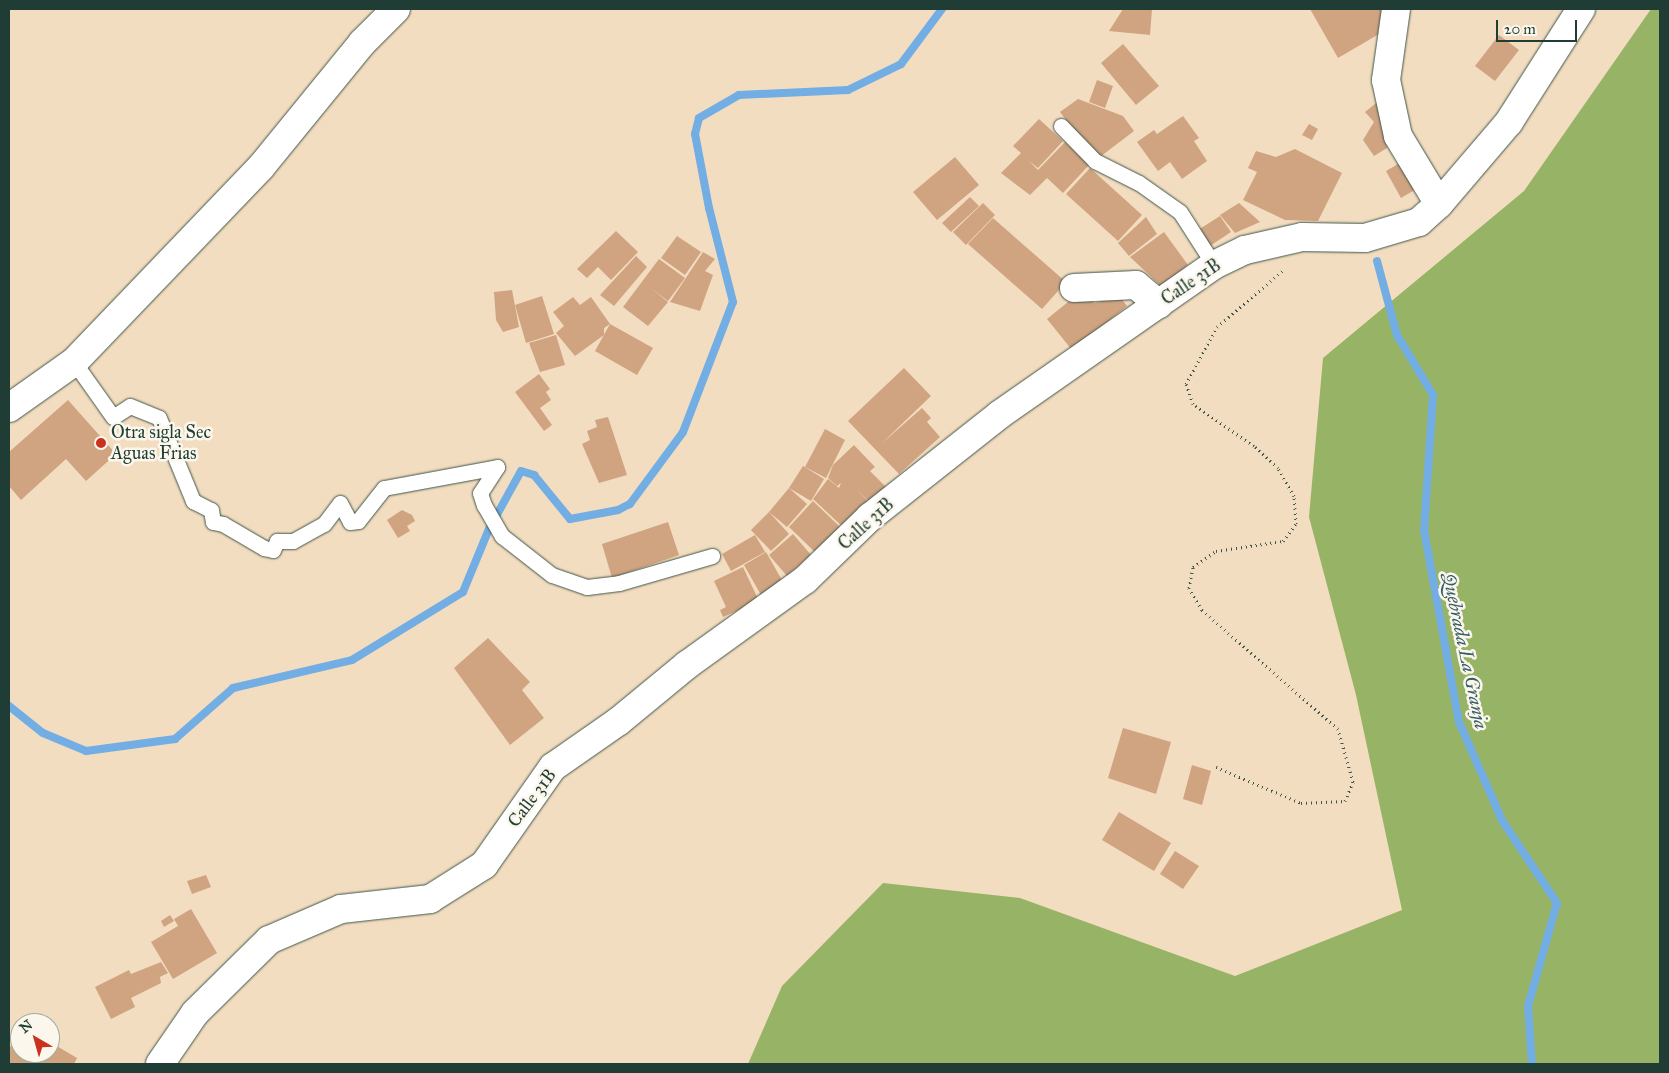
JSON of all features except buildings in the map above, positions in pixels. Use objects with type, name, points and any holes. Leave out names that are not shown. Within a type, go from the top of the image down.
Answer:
[{"type":"street","points":[[9,408],[74,362],[261,167],[362,43],[396,9]]},
{"type":"street","points":[[1396,9],[1386,80],[1398,136],[1439,204]]},
{"type":"street","name":"Calle 31B","points":[[160,1064],[195,1013],[269,940],[341,909],[430,899],[484,865],[553,767],[619,720],[687,665],[805,580],[870,517],[1000,416],[1214,265],[1245,250],[1302,237],[1365,238],[1406,228],[1419,222],[1439,204],[1509,122],[1581,9]]},
{"type":"street","points":[[1074,288],[1136,285],[1159,304]]},
{"type":"lane","points":[[1061,126],[1095,161],[1139,183],[1180,212],[1214,265]]},
{"type":"lane","points":[[74,362],[113,417],[130,406],[159,418],[193,502],[211,510],[213,522],[223,524],[264,548],[273,550],[277,540],[293,542],[324,524],[340,503],[350,522],[358,521],[384,488],[497,467],[480,493],[484,505],[502,536],[552,576],[587,587],[620,583],[712,556]]},
{"type":"path","points":[[1216,767],[1301,803],[1345,802],[1353,782],[1338,729],[1202,610],[1190,588],[1193,568],[1216,550],[1283,541],[1296,524],[1294,496],[1278,468],[1254,446],[1193,404],[1186,384],[1216,327],[1284,270]]},
{"type":"green space","points":[[1651,9],[1660,9],[1660,1064],[748,1064],[782,986],[883,883],[1020,898],[1235,976],[1402,910],[1356,695],[1309,517],[1323,358],[1524,191]]},
{"type":"waterway","points":[[9,706],[43,733],[86,751],[175,739],[233,688],[352,660],[463,592],[489,529],[521,471],[534,475],[570,519],[618,510],[630,504],[683,432],[733,302],[709,208],[695,134],[699,118],[739,95],[848,90],[901,64],[942,9]]},
{"type":"waterway","name":"Quebrada La Granja","points":[[1377,261],[1397,335],[1433,395],[1424,530],[1459,722],[1503,822],[1557,903],[1528,1006],[1532,1064]]},
{"type":"place","name":"Otra sigla Sec Aguas Frias","points":[[101,443]]}]
